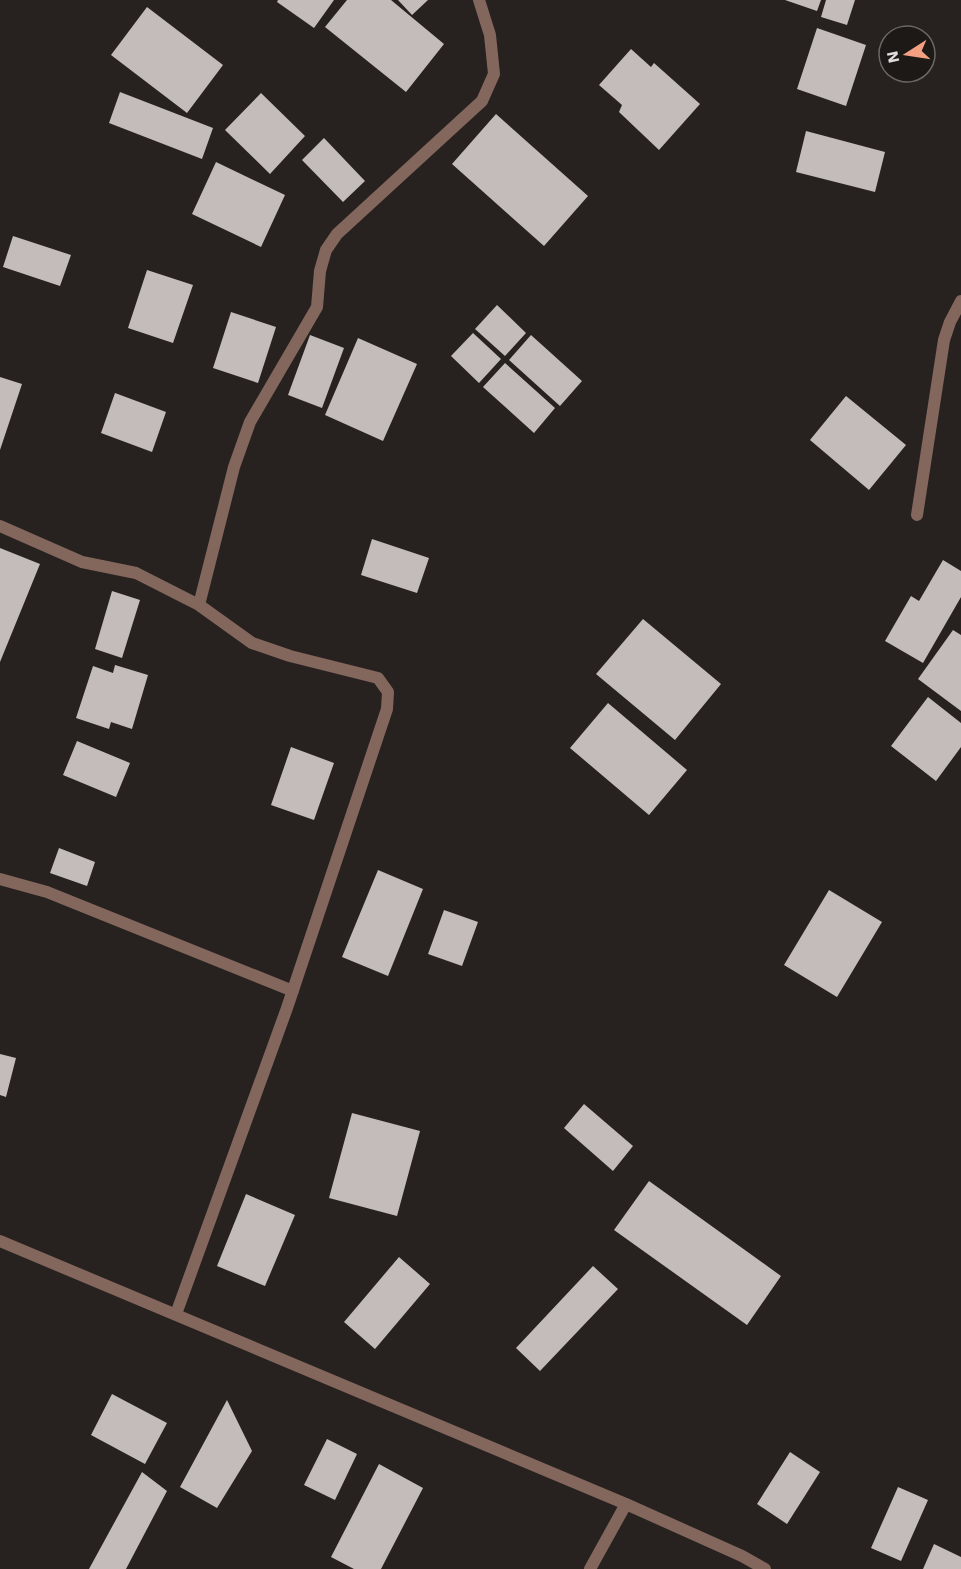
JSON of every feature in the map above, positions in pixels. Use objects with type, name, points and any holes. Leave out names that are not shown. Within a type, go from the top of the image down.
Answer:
[{"type":"street","points":[[199,605],[234,467],[250,422],[317,307],[320,271],[326,250],[337,234],[482,101],[494,74],[490,36],[479,0]]},
{"type":"street","points":[[917,515],[945,340],[950,322],[961,301]]},
{"type":"street","points":[[0,526],[82,562],[136,573],[199,605],[252,643],[290,656],[378,678],[388,692],[387,709],[293,991],[176,1314]]},
{"type":"street","points":[[0,879],[47,892],[293,991]]},
{"type":"street","points":[[0,1241],[626,1504],[742,1556],[765,1569]]},
{"type":"street","points":[[590,1569],[626,1504]]},
{"type":"building","points":[[278,0],[334,0],[314,28],[277,2]]},
{"type":"building","points":[[347,0],[391,0],[444,44],[406,92],[325,27]]},
{"type":"building","points":[[398,0],[428,0],[412,15]]},
{"type":"building","points":[[785,0],[821,0],[817,11]]},
{"type":"building","points":[[826,0],[855,0],[847,25],[821,17]]},
{"type":"building","points":[[147,7],[223,65],[187,113],[111,55]]},
{"type":"building","points":[[817,28],[866,45],[846,106],[797,89]]},
{"type":"building","points":[[631,49],[651,67],[654,63],[700,104],[659,150],[619,112],[622,105],[599,85]]},
{"type":"building","points":[[120,92],[213,128],[202,159],[109,123]]},
{"type":"building","points":[[261,93],[305,136],[270,174],[225,130]]},
{"type":"building","points":[[496,114],[588,196],[544,246],[452,164]]},
{"type":"building","points":[[806,131],[885,152],[875,192],[796,172]]},
{"type":"building","points":[[324,138],[365,181],[343,202],[302,160]]},
{"type":"building","points":[[216,162],[285,195],[261,247],[192,214]]},
{"type":"building","points":[[13,236],[71,255],[60,286],[3,267]]},
{"type":"building","points":[[147,270],[193,285],[173,343],[128,328]]},
{"type":"building","points":[[497,305],[526,333],[505,356],[475,329]]},
{"type":"building","points":[[231,312],[276,327],[258,383],[213,368]]},
{"type":"building","points":[[473,333],[501,359],[479,383],[451,356]]},
{"type":"building","points":[[310,335],[344,348],[322,408],[288,395]]},
{"type":"building","points":[[531,335],[582,381],[560,406],[509,360]]},
{"type":"building","points":[[358,338],[417,364],[383,441],[325,415]]},
{"type":"building","points":[[505,363],[555,408],[534,433],[483,387]]},
{"type":"building","points":[[0,377],[22,384],[0,450]]},
{"type":"building","points":[[115,393],[166,412],[152,452],[101,433]]},
{"type":"building","points":[[846,396],[906,445],[869,490],[810,440]]},
{"type":"building","points":[[372,539],[429,558],[417,593],[361,575]]},
{"type":"building","points":[[0,548],[40,564],[0,662]]},
{"type":"building","points":[[943,560],[961,571],[961,597],[923,663],[885,641],[911,596],[919,601]]},
{"type":"building","points":[[112,591],[140,600],[122,658],[95,649]]},
{"type":"building","points":[[643,619],[721,684],[675,740],[596,674]]},
{"type":"building","points":[[953,630],[961,635],[961,711],[918,679]]},
{"type":"building","points":[[115,665],[148,675],[132,729],[111,722],[109,729],[76,718],[93,666],[113,673]]},
{"type":"building","points":[[928,697],[961,723],[961,747],[936,781],[891,746]]},
{"type":"building","points":[[608,703],[687,770],[649,815],[570,748]]},
{"type":"building","points":[[77,741],[130,763],[116,797],[63,775]]},
{"type":"building","points":[[291,747],[334,763],[314,820],[271,805]]},
{"type":"building","points":[[59,848],[95,862],[87,886],[50,873]]},
{"type":"building","points":[[378,870],[423,889],[388,976],[342,957]]},
{"type":"building","points":[[829,890],[882,922],[837,997],[784,965]]},
{"type":"building","points":[[444,910],[478,922],[462,966],[428,954]]},
{"type":"building","points":[[0,1054],[16,1058],[6,1097],[0,1095]]},
{"type":"building","points":[[584,1104],[633,1146],[613,1171],[564,1128]]},
{"type":"building","points":[[352,1113],[420,1131],[397,1216],[329,1198]]},
{"type":"building","points":[[649,1181],[781,1276],[747,1325],[614,1230]]},
{"type":"building","points":[[246,1194],[295,1215],[265,1286],[217,1266]]},
{"type":"building","points":[[399,1257],[430,1284],[375,1349],[344,1322]]},
{"type":"building","points":[[593,1266],[618,1289],[540,1371],[516,1348]]},
{"type":"building","points":[[112,1394],[167,1423],[145,1464],[91,1435]]},
{"type":"building","points":[[227,1400],[252,1451],[217,1508],[180,1487]]},
{"type":"building","points":[[327,1439],[357,1454],[335,1500],[304,1485]]},
{"type":"building","points":[[790,1452],[820,1472],[787,1524],[757,1504]]},
{"type":"building","points":[[379,1464],[423,1488],[381,1569],[354,1569],[331,1557]]},
{"type":"building","points":[[142,1472],[167,1491],[126,1569],[89,1569]]},
{"type":"building","points":[[898,1487],[928,1500],[901,1561],[871,1548]]},
{"type":"building","points":[[934,1544],[961,1557],[961,1569],[923,1569]]}]
